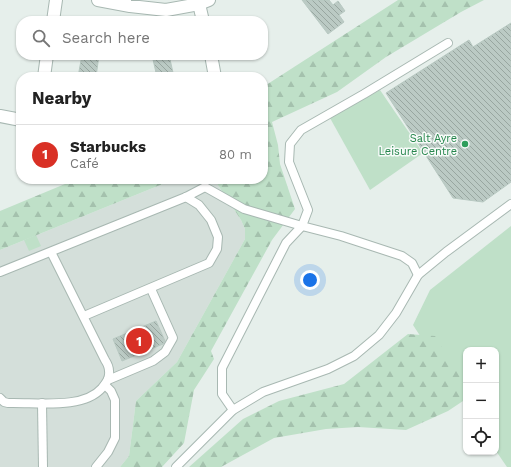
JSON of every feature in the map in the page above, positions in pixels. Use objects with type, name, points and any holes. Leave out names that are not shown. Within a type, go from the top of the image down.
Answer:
[{"type":"street","points":[[53,16],[56,0]]},
{"type":"street","points":[[98,0],[130,6],[166,10],[204,2],[203,16]]},
{"type":"street","points":[[45,72],[46,60]]},
{"type":"street","points":[[212,60],[214,72]]},
{"type":"street","points":[[0,116],[16,119]]},
{"type":"lane","points":[[233,410],[222,394],[222,368],[286,243],[302,226],[308,210],[289,162],[290,144],[301,130],[448,43]]},
{"type":"lane","points":[[0,272],[186,197],[205,187],[244,209],[341,236],[402,256],[412,263],[418,275]]},
{"type":"lane","points":[[84,316],[151,289],[209,263],[217,248],[218,237],[211,220],[199,205],[186,197]]},
{"type":"lane","points":[[176,467],[233,410],[264,392],[328,369],[354,356],[379,334],[396,313],[418,275],[446,252],[511,204]]},
{"type":"lane","points":[[0,398],[4,402],[8,403],[77,402],[98,393],[106,382],[109,372],[105,360],[51,252]]},
{"type":"lane","points":[[106,382],[153,361],[165,352],[172,338],[151,289]]},
{"type":"lane","points":[[96,467],[108,452],[115,438],[115,400],[106,382]]},
{"type":"lane","points":[[42,403],[43,467]]},
{"type":"shaded area","points":[[163,184],[217,184],[241,220],[245,229],[245,239],[177,362],[136,401],[129,456],[120,467],[0,467],[0,250]]},
{"type":"green space","points":[[398,0],[484,0],[386,57],[337,92],[272,122],[278,145],[280,164],[295,209],[272,240],[211,351],[214,359],[194,390],[184,443],[162,467],[120,467],[129,456],[136,401],[177,362],[245,239],[245,229],[241,220],[217,184],[268,184],[268,84]]},
{"type":"green space","points":[[380,90],[423,153],[370,190],[330,118]]},
{"type":"green space","points":[[65,184],[163,184],[0,250],[0,211]]},
{"type":"green space","points":[[511,226],[511,467],[507,467],[499,455],[499,347],[463,347],[463,401],[413,325],[430,290]]},
{"type":"green space","points":[[36,235],[41,246],[29,251],[24,240]]},
{"type":"green space","points":[[408,334],[435,336],[463,380],[463,401],[448,411],[406,430],[358,427],[326,429],[274,438],[221,467],[189,467],[243,419],[279,401],[344,384]]},
{"type":"building","points":[[302,0],[329,0],[333,5],[338,1],[345,11],[339,15],[344,22],[328,34]]},
{"type":"building","name":"Salt Ayre Leisure Centre","points":[[511,23],[511,182],[483,202],[453,198],[386,93],[469,40],[473,47]]},
{"type":"building","points":[[81,60],[98,60],[97,72],[79,72]]},
{"type":"building","points":[[153,60],[170,60],[173,72],[156,72]]},
{"type":"building","points":[[156,321],[165,341],[163,344],[122,361],[113,339]]},
{"type":"place","name":"Salt Ayre Leisure Centre","points":[[465,144]]},
{"type":"place","name":"Starbucks","points":[[139,341]]}]
